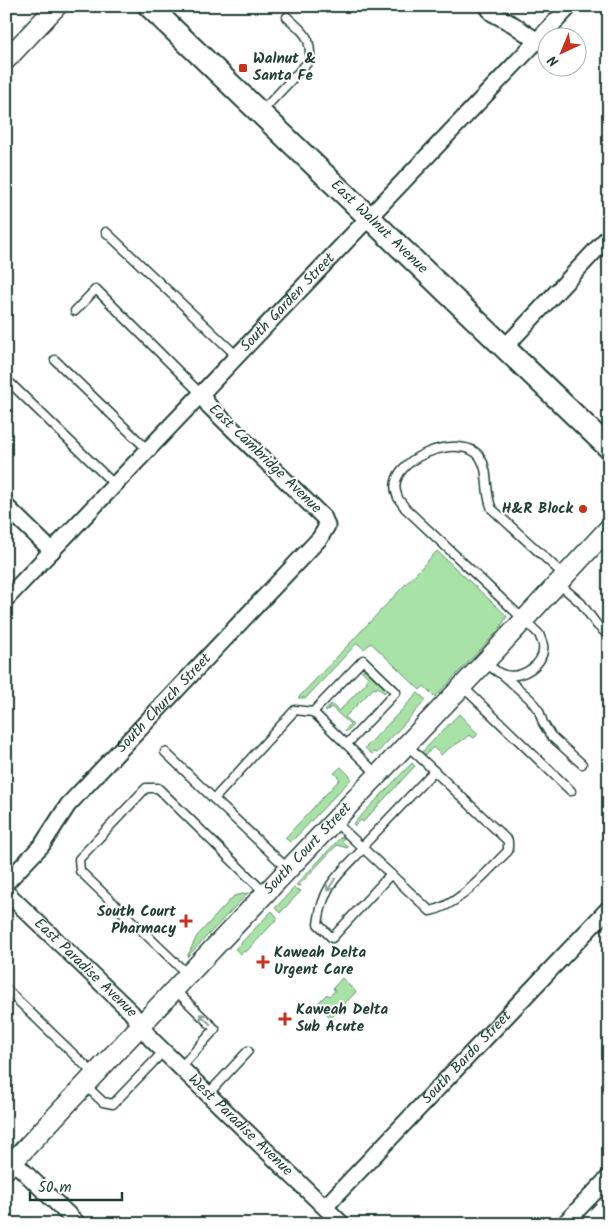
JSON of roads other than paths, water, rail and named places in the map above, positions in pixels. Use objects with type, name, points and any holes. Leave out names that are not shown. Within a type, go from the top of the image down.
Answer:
[{"type":"main road","name":"East Walnut Avenue","points":[[149,6],[609,448]]},
{"type":"street","points":[[6,60],[57,6]]},
{"type":"street","points":[[487,6],[492,13],[514,24],[537,41]]},
{"type":"street","name":"South Garden Street","points":[[6,599],[570,6]]},
{"type":"street","points":[[504,348],[609,236]]},
{"type":"street","name":"East Cambridge Avenue","points":[[201,394],[209,406],[324,518],[327,526]]},
{"type":"street","points":[[6,506],[52,551]]},
{"type":"street","name":"South Church Street","points":[[6,883],[42,845],[68,805],[320,538],[327,526]]},
{"type":"street","name":"South Court Street","points":[[10,1165],[609,528]]},
{"type":"street","name":"East Paradise Avenue","points":[[6,892],[131,1012],[141,1026]]},
{"type":"street","name":"South Bardo Street","points":[[325,1207],[609,908]]},
{"type":"street","name":"West Paradise Avenue","points":[[141,1026],[180,1067],[342,1224]]},
{"type":"street","points":[[10,1165],[78,1224]]},
{"type":"street","points":[[564,1224],[609,1177]]},
{"type":"lane","points":[[261,113],[310,60],[310,43],[307,36],[287,17]]},
{"type":"lane","points":[[106,232],[237,356]]},
{"type":"lane","points":[[75,311],[96,289],[201,394]]},
{"type":"lane","points":[[55,360],[148,450]]},
{"type":"lane","points":[[6,379],[115,485]]},
{"type":"lane","points":[[503,675],[515,677],[522,675],[534,666],[542,653],[543,646],[539,634],[405,508],[396,495],[396,479],[408,462],[428,452],[452,446],[471,450],[480,456],[486,469],[488,500],[492,509],[561,579],[597,625],[609,636]]},
{"type":"lane","points":[[313,712],[363,660],[396,692],[346,744]]},
{"type":"lane","points":[[485,662],[530,699],[539,711],[550,736],[582,764]]},
{"type":"lane","points":[[462,686],[571,791]]},
{"type":"lane","points":[[214,799],[295,710],[313,712],[378,774]]},
{"type":"lane","points":[[334,821],[430,911],[441,909],[465,892],[508,851],[508,841],[407,744]]},
{"type":"lane","points":[[165,752],[288,869]]},
{"type":"lane","points":[[390,874],[332,938],[318,924],[320,906],[330,883],[434,771]]},
{"type":"lane","points":[[188,975],[80,871],[79,859],[146,788],[158,788],[265,893]]},
{"type":"lane","points":[[6,989],[90,1080],[104,1102],[113,1104],[164,1051]]},
{"type":"lane","points":[[174,989],[216,1029],[180,1067]]},
{"type":"lane","points":[[208,1094],[248,1051]]},
{"type":"place","name":"Walnut & Santa Fe","points":[[243,68]]},
{"type":"place","name":"H&R Block","points":[[583,509]]},
{"type":"place","name":"South Court Pharmacy","points":[[186,921]]},
{"type":"place","name":"Kaweah Delta Urgent Care","points":[[263,962]]},
{"type":"place","name":"Kaweah Delta Sub Acute","points":[[285,1019]]}]
